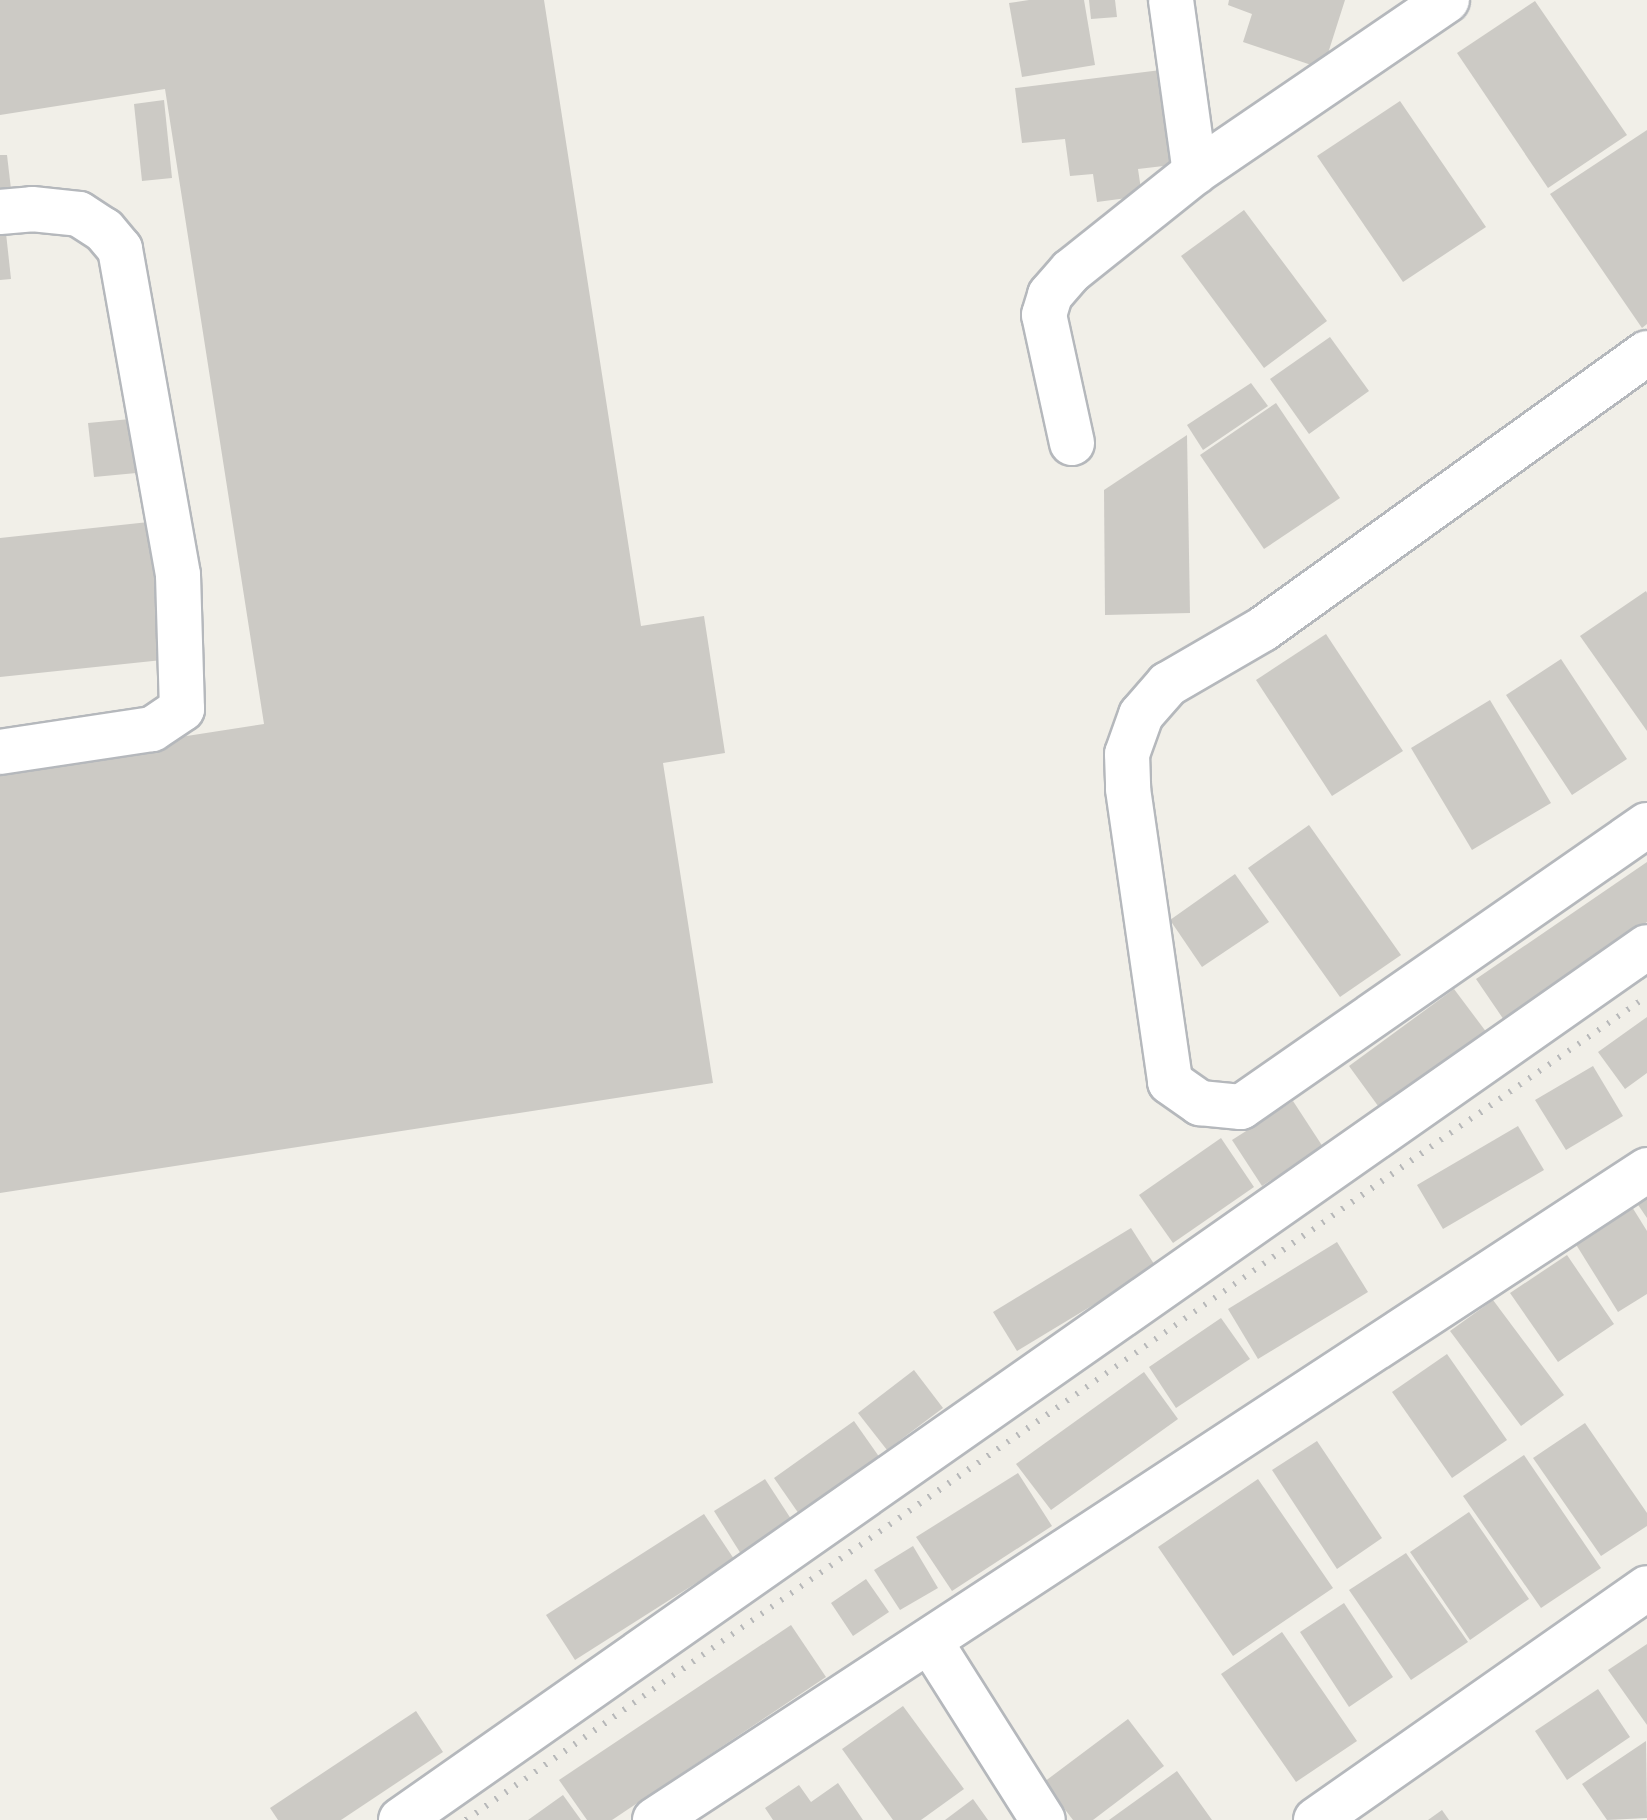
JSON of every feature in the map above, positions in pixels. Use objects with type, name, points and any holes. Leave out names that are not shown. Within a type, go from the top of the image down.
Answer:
[{"type":"street","points":[[1171,0],[1195,172]]},
{"type":"street","points":[[1072,443],[1044,315],[1050,295],[1071,271],[1195,172],[1447,0]]},
{"type":"street","points":[[0,212],[32,209],[79,214],[104,230],[120,249],[178,575],[182,709],[152,729],[0,752]]},
{"type":"street","points":[[1647,353],[1263,629],[1168,684],[1141,715],[1127,754],[1128,789],[1170,1082],[1200,1103],[1241,1107],[1647,825]]},
{"type":"street","points":[[401,1820],[1647,947]]},
{"type":"street","points":[[659,1819],[1647,1170]]},
{"type":"street","points":[[1316,1820],[1647,1588]]},
{"type":"street","points":[[931,1643],[1043,1820]]},
{"type":"building","points":[[0,0],[544,0],[641,626],[704,616],[725,753],[663,763],[713,1083],[0,1193],[0,765],[264,724],[165,89],[0,115]]},
{"type":"building","points":[[1084,0],[1095,65],[1022,77],[1009,3]]},
{"type":"building","points":[[1089,0],[1115,0],[1117,17],[1091,19]]},
{"type":"building","points":[[1229,0],[1345,0],[1323,69],[1243,42],[1252,14],[1228,5]]},
{"type":"building","points":[[1535,1],[1627,135],[1548,188],[1457,53]]},
{"type":"building","points":[[1169,69],[1172,165],[1138,169],[1142,196],[1097,202],[1093,174],[1070,176],[1065,139],[1022,143],[1015,88]]},
{"type":"building","points":[[164,100],[172,178],[142,181],[134,104]]},
{"type":"building","points":[[1400,101],[1486,227],[1403,282],[1317,156]]},
{"type":"building","points":[[1647,130],[1647,324],[1642,328],[1550,194]]},
{"type":"building","points":[[0,155],[7,155],[13,206],[0,207]]},
{"type":"building","points":[[1244,210],[1327,321],[1264,368],[1181,256]]},
{"type":"building","points":[[4,215],[11,279],[0,280],[0,216]]},
{"type":"building","points":[[1330,337],[1369,391],[1309,434],[1270,379]]},
{"type":"building","points":[[1251,383],[1268,406],[1203,450],[1187,425]]},
{"type":"building","points":[[1276,403],[1340,498],[1264,549],[1200,455]]},
{"type":"building","points":[[141,418],[147,472],[94,477],[88,423]]},
{"type":"building","points":[[1187,435],[1190,613],[1105,615],[1104,490]]},
{"type":"building","points":[[158,521],[172,659],[0,677],[0,538]]},
{"type":"building","points":[[1647,593],[1647,731],[1580,636]]},
{"type":"building","points":[[1326,634],[1403,751],[1332,796],[1256,680]]},
{"type":"building","points":[[1561,659],[1627,759],[1572,795],[1506,695]]},
{"type":"building","points":[[1490,700],[1551,803],[1472,850],[1411,748]]},
{"type":"building","points":[[1309,825],[1401,955],[1340,997],[1248,868]]},
{"type":"building","points":[[1647,862],[1647,922],[1504,1020],[1476,979]]},
{"type":"building","points":[[1235,874],[1269,922],[1202,967],[1170,920]]},
{"type":"building","points":[[1454,989],[1487,1033],[1381,1110],[1349,1066]]},
{"type":"building","points":[[1647,1017],[1647,1073],[1625,1089],[1598,1052]]},
{"type":"building","points":[[1593,1066],[1623,1116],[1566,1150],[1535,1100]]},
{"type":"building","points":[[1293,1101],[1323,1147],[1262,1186],[1232,1140]]},
{"type":"building","points":[[1518,1126],[1544,1170],[1443,1229],[1417,1185]]},
{"type":"building","points":[[1221,1138],[1254,1187],[1173,1243],[1139,1195]]},
{"type":"building","points":[[1647,1187],[1647,1218],[1632,1196]]},
{"type":"building","points":[[1624,1194],[1647,1231],[1647,1294],[1618,1312],[1567,1230]]},
{"type":"building","points":[[1131,1228],[1156,1267],[1017,1351],[993,1312]]},
{"type":"building","points":[[1337,1242],[1368,1292],[1258,1359],[1228,1309]]},
{"type":"building","points":[[1567,1255],[1614,1324],[1558,1362],[1510,1293]]},
{"type":"building","points":[[1493,1300],[1564,1395],[1521,1426],[1450,1331]]},
{"type":"building","points":[[1221,1318],[1250,1359],[1176,1408],[1149,1367]]},
{"type":"building","points":[[1447,1354],[1507,1440],[1452,1478],[1392,1392]]},
{"type":"building","points":[[914,1370],[943,1408],[887,1450],[858,1413]]},
{"type":"building","points":[[1144,1372],[1178,1419],[1051,1510],[1016,1464]]},
{"type":"building","points":[[854,1421],[880,1458],[799,1514],[774,1478]]},
{"type":"building","points":[[1585,1423],[1647,1513],[1647,1526],[1601,1556],[1533,1458]]},
{"type":"building","points":[[1317,1441],[1382,1538],[1337,1569],[1272,1470]]},
{"type":"building","points":[[1524,1455],[1601,1568],[1541,1608],[1463,1496]]},
{"type":"building","points":[[1018,1473],[1052,1526],[952,1591],[916,1537]]},
{"type":"building","points":[[765,1479],[793,1522],[741,1554],[714,1511]]},
{"type":"building","points":[[1258,1479],[1333,1588],[1233,1656],[1158,1547]]},
{"type":"building","points":[[1469,1512],[1529,1599],[1470,1640],[1410,1552]]},
{"type":"building","points":[[704,1514],[734,1559],[575,1660],[546,1615]]},
{"type":"building","points":[[913,1546],[938,1588],[900,1610],[874,1570]]},
{"type":"building","points":[[1406,1553],[1468,1642],[1411,1680],[1349,1590]]},
{"type":"building","points":[[866,1579],[889,1612],[853,1636],[831,1603]]},
{"type":"building","points":[[1344,1603],[1393,1677],[1349,1707],[1300,1632]]},
{"type":"building","points":[[791,1625],[826,1677],[612,1820],[587,1820],[559,1780]]},
{"type":"building","points":[[1282,1632],[1357,1741],[1296,1782],[1221,1674]]},
{"type":"building","points":[[1647,1644],[1647,1725],[1608,1670]]},
{"type":"building","points":[[1598,1689],[1630,1737],[1567,1780],[1535,1731]]},
{"type":"building","points":[[903,1706],[964,1789],[921,1820],[893,1820],[842,1749]]},
{"type":"building","points":[[416,1711],[443,1752],[341,1820],[278,1820],[270,1808]]},
{"type":"building","points":[[1128,1719],[1164,1766],[1093,1820],[1073,1820],[1044,1782]]},
{"type":"building","points":[[1646,1741],[1647,1818],[1607,1820],[1582,1784]]},
{"type":"building","points":[[1177,1771],[1212,1820],[1109,1820]]},
{"type":"building","points":[[838,1783],[863,1820],[773,1820],[765,1808],[799,1785],[811,1802]]},
{"type":"building","points":[[563,1795],[581,1820],[528,1820]]},
{"type":"building","points":[[973,1799],[988,1820],[945,1820]]},
{"type":"building","points":[[1442,1810],[1449,1820],[1428,1820]]},
{"type":"railway","points":[[466,1820],[1647,996]]}]
